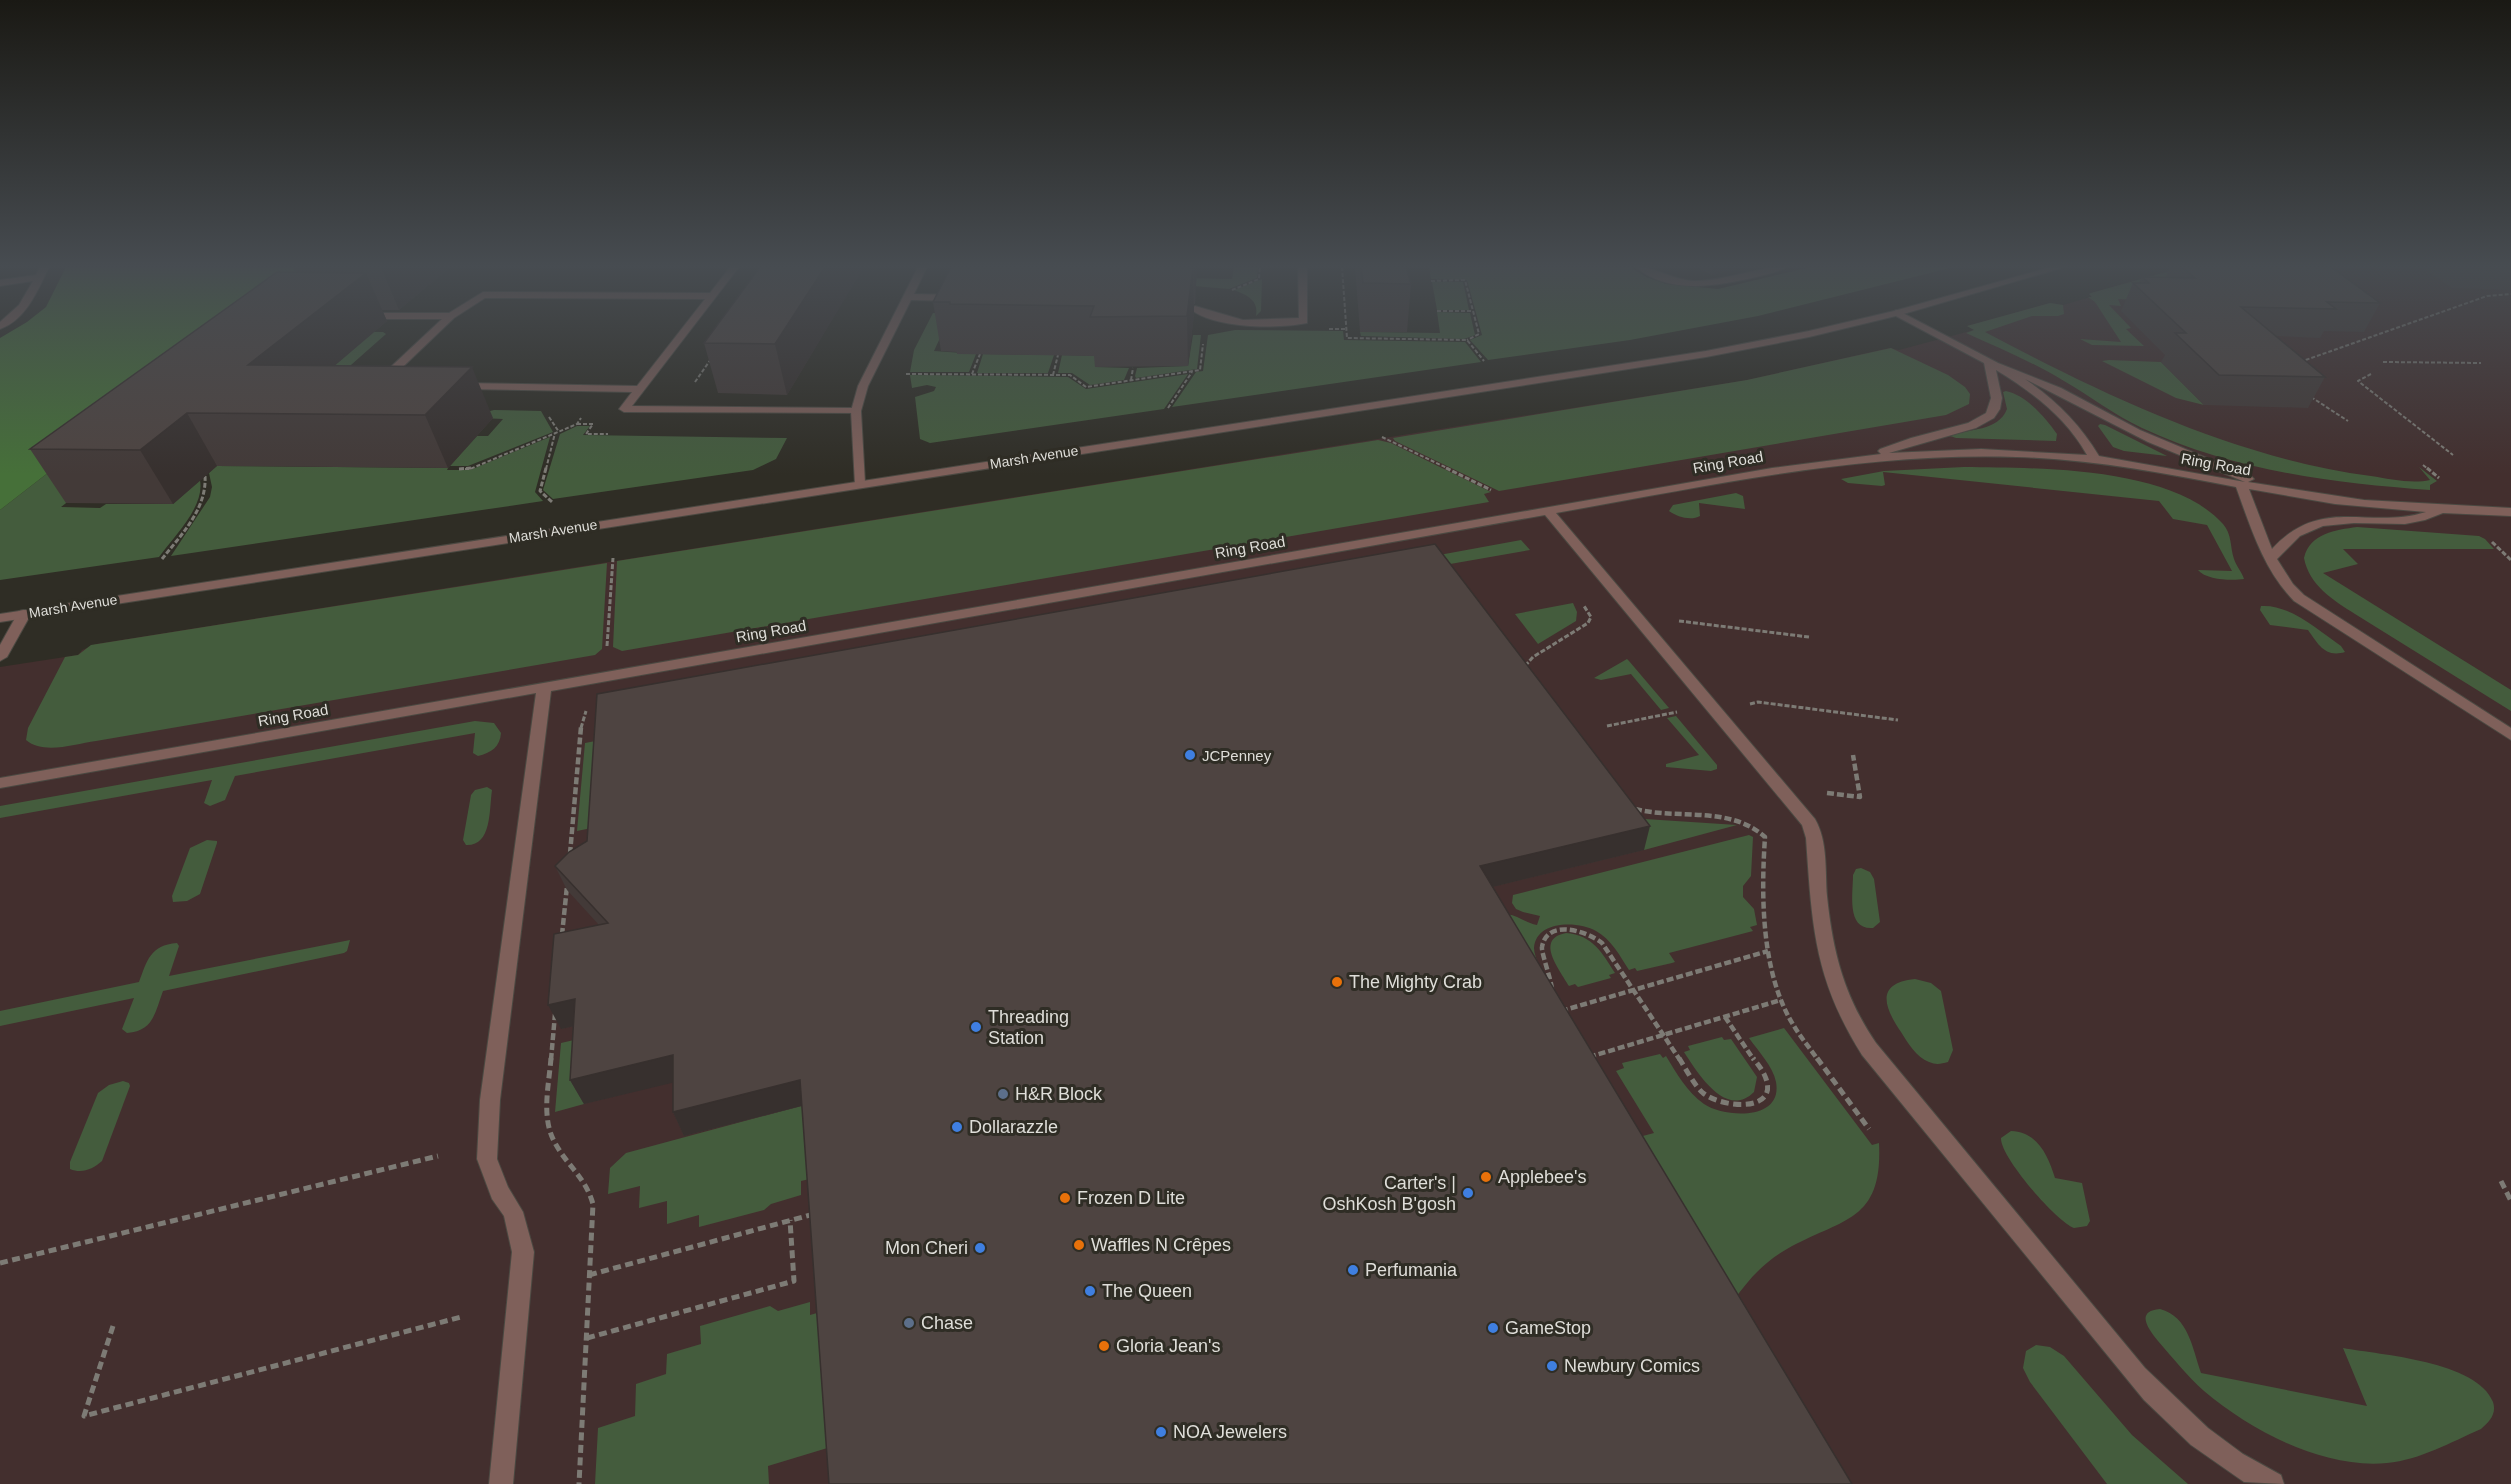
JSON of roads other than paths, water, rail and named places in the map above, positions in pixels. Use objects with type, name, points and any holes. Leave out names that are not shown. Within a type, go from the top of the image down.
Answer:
[{"type":"street","points":[[390,384],[378,384],[429,336]]},
{"type":"street","points":[[681,336],[624,409],[856,411]]},
{"type":"street","points":[[860,483],[856,411],[862,386],[887,336]]},
{"type":"street","name":"Marsh Avenue","points":[[0,618],[860,483],[1706,354],[1797,336]]},
{"type":"street","points":[[1939,336],[1989,363],[2039,394],[2073,425],[2096,459]]},
{"type":"street","points":[[1868,457],[1917,439],[1968,427],[1990,415],[1995,409],[1996,390],[1989,363]]},
{"type":"street","points":[[1989,363],[2013,369],[2048,384],[2153,440],[2276,491]]},
{"type":"street","points":[[447,385],[640,389]]},
{"type":"street","name":"Ring Road","points":[[0,783],[1791,467],[1868,457],[1942,453],[2053,455],[2096,459],[2276,491],[2375,505],[2444,511],[2511,512]]},
{"type":"street","points":[[2241,484],[2271,558],[2287,587],[2299,598],[2511,735]]},
{"type":"street","points":[[1548,511],[1809,823],[1814,838],[1827,960],[1845,1012],[1869,1049],[2145,1385],[2176,1418],[2213,1448],[2252,1474],[2272,1484]]},
{"type":"street","points":[[2271,558],[2286,541],[2305,528],[2324,523],[2370,520],[2402,522],[2421,519],[2444,511]]},
{"type":"street","points":[[0,657],[24,614]]},
{"type":"street","points":[[501,1484],[523,1252],[513,1212],[499,1192],[491,1175],[487,1159],[487,1144],[490,1100],[544,688]]},
{"type":"place","name":"JCPenney","points":[[1190,755]]},
{"type":"place","name":"The Mighty Crab","points":[[1337,982]]},
{"type":"place","name":"Threading Station","points":[[976,1027]]},
{"type":"place","name":"H&R Block","points":[[1003,1094]]},
{"type":"place","name":"Dollarazzle","points":[[957,1127]]},
{"type":"place","name":"Applebee's","points":[[1486,1177]]},
{"type":"place","name":"Carter's | OshKosh B'gosh","points":[[1468,1193]]},
{"type":"place","name":"Frozen D Lite","points":[[1065,1198]]},
{"type":"place","name":"Waffles N Crȇpes","points":[[1079,1245]]},
{"type":"place","name":"Mon Cheri","points":[[980,1248]]},
{"type":"place","name":"Perfumania","points":[[1353,1270]]},
{"type":"place","name":"The Queen","points":[[1090,1291]]},
{"type":"place","name":"Chase","points":[[909,1323]]},
{"type":"place","name":"GameStop","points":[[1493,1328]]},
{"type":"place","name":"Gloria Jean's","points":[[1104,1346]]},
{"type":"place","name":"Newbury Comics","points":[[1552,1366]]},
{"type":"place","name":"NOA Jewelers","points":[[1161,1432]]}]
